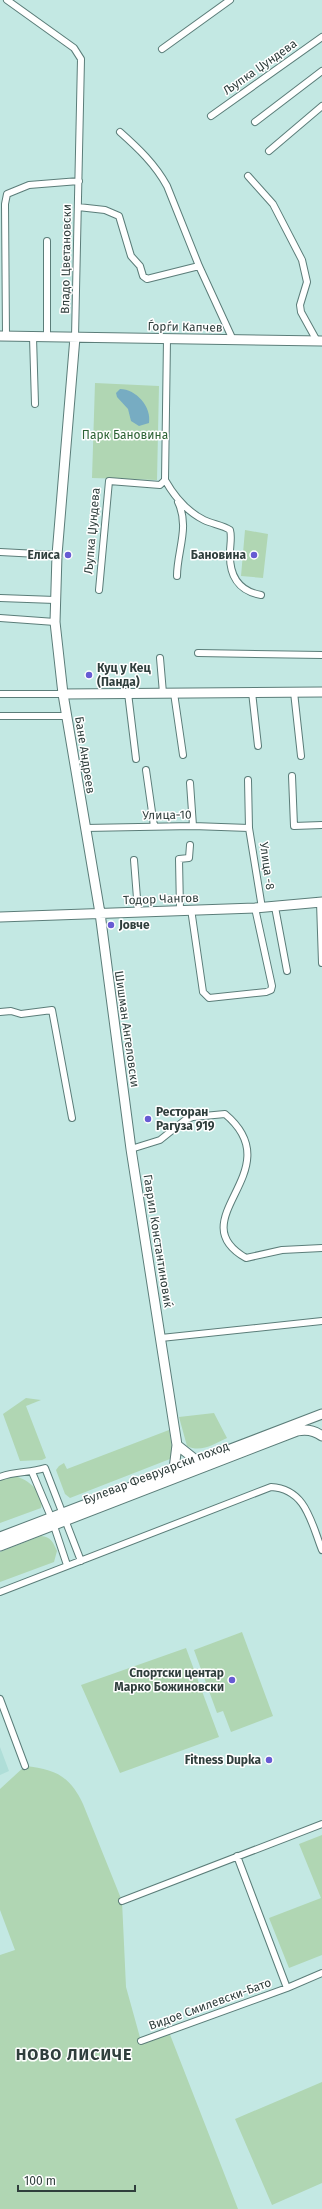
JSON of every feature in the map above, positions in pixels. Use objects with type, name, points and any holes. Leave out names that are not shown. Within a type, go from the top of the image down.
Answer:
[{"type":"street","name":"Владо Цветановски","points":[[7,0],[74,48],[82,59],[75,337]]},
{"type":"street","points":[[162,49],[230,0]]},
{"type":"street","name":"Љупка Џундева","points":[[211,116],[322,38]]},
{"type":"street","points":[[255,122],[322,70]]},
{"type":"street","points":[[269,151],[322,106]]},
{"type":"street","points":[[120,132],[142,152],[160,174],[199,266],[233,340]]},
{"type":"street","points":[[248,176],[273,204],[302,260],[307,282],[300,305],[300,312],[320,341]]},
{"type":"street","points":[[3,336],[5,204],[7,194],[29,185],[79,181]]},
{"type":"street","points":[[78,207],[105,210],[119,216],[131,256],[140,266],[143,276],[147,279],[199,266]]},
{"type":"street","points":[[46,241],[47,337]]},
{"type":"street","name":"Ѓорѓи Капчев","points":[[3,336],[320,341]]},
{"type":"street","points":[[32,336],[35,404]]},
{"type":"street","points":[[0,598],[55,600],[57,555],[75,337]]},
{"type":"street","points":[[167,339],[165,480],[181,508],[183,522],[177,576]]},
{"type":"street","name":"Љупка Џундева","points":[[99,590],[109,481],[160,485],[165,480]]},
{"type":"street","points":[[176,497],[189,510],[203,519],[230,531],[230,559],[235,579],[249,593],[261,595]]},
{"type":"street","points":[[0,552],[57,555]]},
{"type":"street","name":"Бане Андреев","points":[[55,600],[55,622],[63,694],[100,913]]},
{"type":"street","points":[[0,618],[55,622]]},
{"type":"street","points":[[198,653],[322,655]]},
{"type":"street","points":[[160,658],[163,693]]},
{"type":"street","points":[[252,692],[258,746]]},
{"type":"street","points":[[294,692],[301,756]]},
{"type":"street","points":[[0,694],[322,692]]},
{"type":"street","points":[[128,693],[136,759]]},
{"type":"street","points":[[174,693],[183,755]]},
{"type":"street","points":[[0,716],[67,716]]},
{"type":"street","points":[[146,770],[154,826]]},
{"type":"street","points":[[292,776],[294,826],[322,825]]},
{"type":"street","name":"Улица -8","points":[[191,910],[205,996],[209,998],[266,992],[271,990],[272,986],[258,908],[249,828],[248,780]]},
{"type":"street","points":[[190,783],[193,826]]},
{"type":"street","name":"Улица-10","points":[[85,828],[154,826],[249,828]]},
{"type":"street","points":[[180,910],[179,858],[189,858],[190,845]]},
{"type":"street","points":[[134,860],[138,912]]},
{"type":"street","points":[[321,902],[322,963]]},
{"type":"street","name":"Тодор Чангов","points":[[0,917],[258,908],[321,902]]},
{"type":"street","points":[[275,907],[287,971]]},
{"type":"street","name":"Шишман Ангеловски","points":[[100,913],[131,1149]]},
{"type":"street","points":[[0,1012],[11,1011],[21,1014],[52,1010],[72,1118]]},
{"type":"street","points":[[131,1149],[160,1140],[185,1120],[193,1117],[225,1114],[242,1131],[248,1160],[239,1188],[224,1217],[223,1232],[228,1245],[233,1251],[246,1258],[282,1250],[322,1248]]},
{"type":"street","name":"Гаврил Константиновиќ","points":[[131,1149],[177,1445],[174,1470]]},
{"type":"street","points":[[161,1338],[322,1321]]},
{"type":"street","name":"Булевар Февруарски поход","points":[[0,1546],[52,1521],[174,1470],[322,1414]]},
{"type":"street","name":"Булевар Февруарски поход","points":[[64,1516],[297,1431],[314,1431],[322,1436]]},
{"type":"street","points":[[177,1445],[197,1461]]},
{"type":"street","points":[[0,1477],[32,1472],[45,1468],[80,1561]]},
{"type":"street","points":[[32,1472],[52,1521],[67,1565]]},
{"type":"street","points":[[0,1592],[271,1487],[289,1492],[304,1504],[322,1550]]},
{"type":"street","name":"Булевар Февруарски поход","points":[[0,1537],[52,1521]]},
{"type":"street","points":[[0,1699],[25,1766]]},
{"type":"street","points":[[122,1901],[322,1824]]},
{"type":"street","points":[[237,1856],[288,1988]]},
{"type":"street","name":"Видое Смилевски-Бато","points":[[141,2041],[288,1988],[322,1973]]},
{"type":"shaded area","points":[[120,389],[132,392],[142,400],[148,411],[149,423],[139,426],[131,421],[128,409],[117,397],[116,393]]},
{"type":"shaded area","points":[[0,1747],[9,1771],[0,1775]]},
{"type":"green space","name":"Парк Бановина","points":[[95,383],[159,386],[157,480],[92,478]]},
{"type":"green space","name":"Бановина","points":[[245,530],[268,534],[263,578],[241,576]]},
{"type":"green space","points":[[26,1398],[41,1400],[26,1406],[46,1458],[42,1460],[20,1461],[3,1414]]},
{"type":"green space","points":[[214,1413],[227,1438],[212,1445],[197,1449],[187,1446],[179,1417]]},
{"type":"green space","points":[[169,1430],[173,1452],[170,1459],[70,1498],[65,1494],[56,1470],[59,1466],[64,1463],[67,1469]]},
{"type":"green space","points":[[13,1476],[29,1483],[38,1491],[42,1502],[41,1508],[0,1523],[0,1477]]},
{"type":"green space","points":[[41,1536],[51,1540],[57,1551],[54,1562],[0,1582],[0,1552]]},
{"type":"green space","name":"Спортски центар Марко Божиновски","points":[[242,1632],[273,1716],[231,1732],[223,1711],[217,1713],[194,1650]]},
{"type":"green space","points":[[186,1648],[219,1737],[120,1773],[81,1685]]},
{"type":"green space","points":[[25,1766],[45,1769],[67,1780],[78,1794],[83,1804],[122,1901],[126,1987],[141,2041],[169,2032],[238,2209],[0,2209],[0,1955],[15,1950],[0,1910],[0,1789]]},
{"type":"green space","points":[[322,1835],[322,1955],[289,1968],[269,1918],[321,1898],[299,1844]]},
{"type":"green space","points":[[322,2082],[322,2183],[272,2205],[235,2119]]},
{"type":"place","name":"Елиса","points":[[68,555]]},
{"type":"place","name":"Бановина","points":[[254,555]]},
{"type":"place","name":"Куц у Кец (Панда)","points":[[89,675]]},
{"type":"place","name":"Јовче","points":[[111,925]]},
{"type":"place","name":"Ресторан Рагуза 919","points":[[148,1119]]},
{"type":"place","name":"Спортски центар Марко Божиновски","points":[[232,1680]]},
{"type":"place","name":"Fitness Dupka","points":[[269,1760]]},
{"type":"district","name":"НОВО ЛИСИЧЕ","points":[[74,2054]]}]
